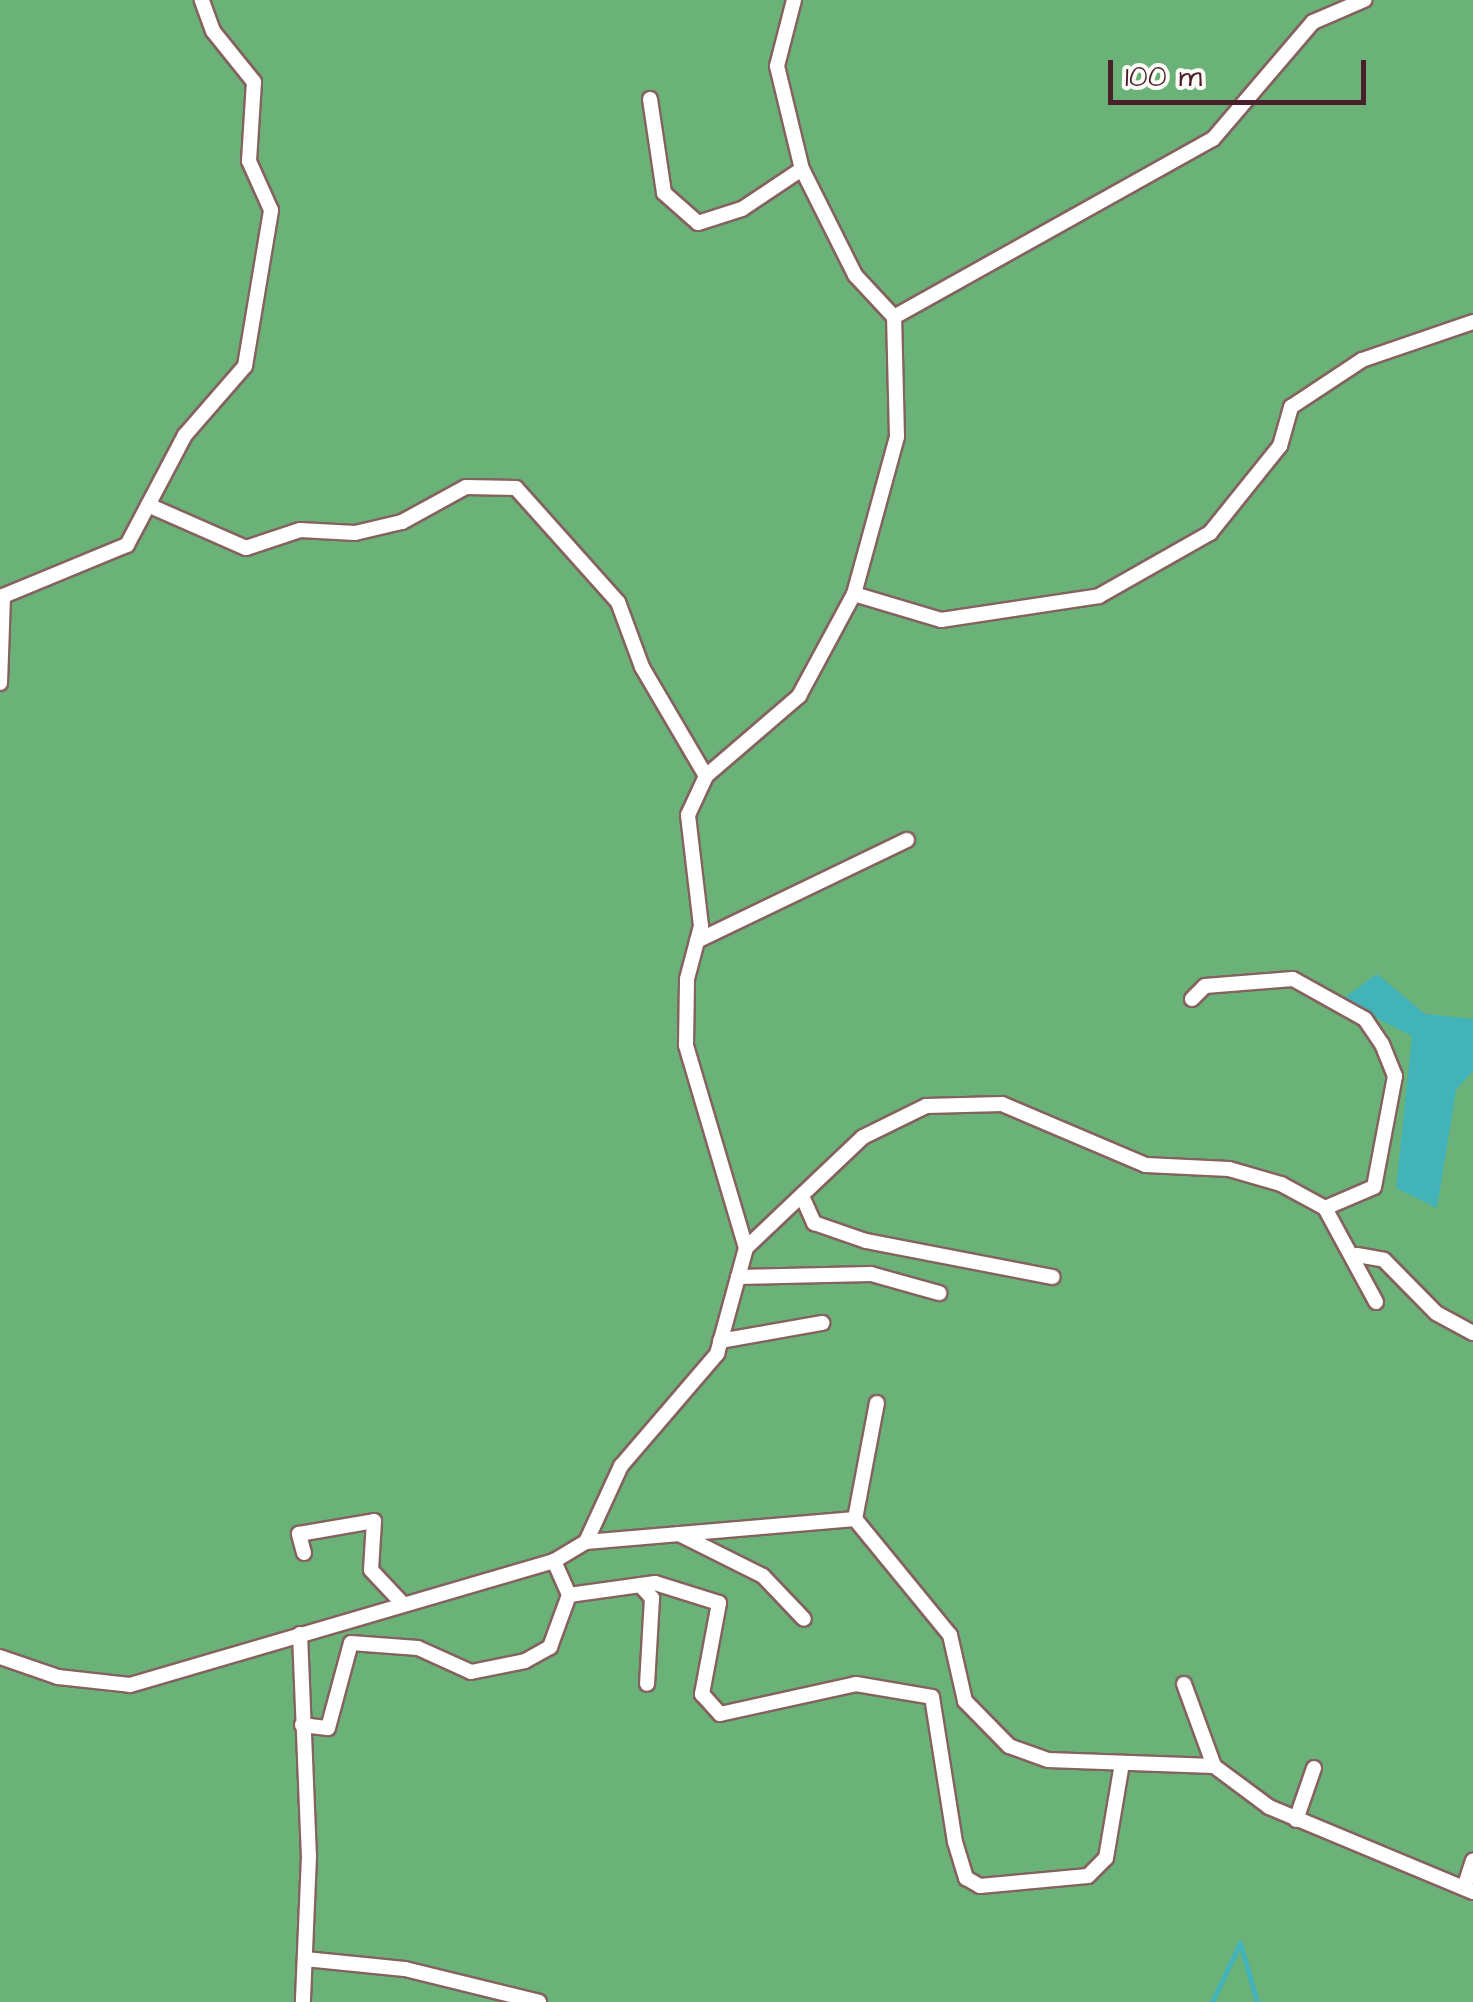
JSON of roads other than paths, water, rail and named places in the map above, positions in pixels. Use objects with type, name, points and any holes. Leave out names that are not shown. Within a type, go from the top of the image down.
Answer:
[{"type":"street","points":[[0,683],[3,596],[127,545],[185,435],[245,366],[261,301],[257,268],[271,210],[248,161],[254,82],[213,31],[202,0]]},
{"type":"street","points":[[746,1248],[686,1045],[696,941],[688,816],[706,776],[800,696],[854,594],[897,436],[894,317],[855,275],[802,169],[777,66],[794,0]]},
{"type":"street","points":[[894,317],[1214,139],[1313,22],[1364,0]]},
{"type":"street","points":[[650,99],[664,193],[698,223],[742,209],[802,169]]},
{"type":"street","points":[[854,594],[941,620],[1099,596],[1210,533],[1280,446],[1291,408],[1362,360],[1473,322]]},
{"type":"street","points":[[148,504],[246,548],[300,530],[355,534],[402,522],[466,487],[516,488],[618,602],[642,666],[706,776]]},
{"type":"street","points":[[696,941],[907,840]]},
{"type":"street","points":[[1192,1000],[1205,986],[1293,979],[1365,1020],[1382,1044],[1394,1076],[1374,1187],[1325,1208]]},
{"type":"street","points":[[586,1542],[622,1466],[720,1340],[746,1248],[863,1138],[926,1106],[1002,1104],[1082,1144],[1146,1165],[1229,1169],[1325,1208],[1356,1255],[1376,1302]]},
{"type":"street","points":[[802,1196],[814,1224],[866,1241],[1053,1277]]},
{"type":"street","points":[[1356,1255],[1384,1260],[1436,1313],[1473,1333]]},
{"type":"street","points":[[738,1277],[871,1274],[939,1293]]},
{"type":"street","points":[[720,1340],[822,1323]]},
{"type":"street","points":[[855,1519],[877,1403]]},
{"type":"street","points":[[0,1657],[58,1677],[130,1685],[554,1561],[586,1542],[855,1519]]},
{"type":"street","points":[[855,1519],[950,1635],[965,1701],[1009,1746],[1048,1760],[1214,1766],[1296,1820],[1468,1890],[1473,1860]]},
{"type":"street","points":[[304,1553],[299,1534],[374,1521],[371,1570],[402,1603]]},
{"type":"street","points":[[674,1532],[763,1576],[804,1618]]},
{"type":"street","points":[[302,1725],[328,1728],[350,1643],[418,1648],[471,1672],[525,1661],[550,1648],[569,1594],[554,1561]]},
{"type":"street","points":[[569,1594],[640,1585],[719,1603],[702,1694],[720,1714],[856,1684],[932,1697],[955,1842],[966,1878],[980,1886],[1088,1876],[1106,1858],[1122,1763]]},
{"type":"street","points":[[640,1585],[652,1598],[647,1684]]},
{"type":"street","points":[[300,1634],[303,2002]]},
{"type":"street","points":[[1184,1684],[1214,1766]]},
{"type":"street","points":[[1296,1820],[1314,1768]]},
{"type":"street","points":[[304,1959],[405,1969],[539,2002]]},
{"type":"water","points":[[1377,974],[1425,1014],[1473,1019],[1473,1071],[1456,1090],[1437,1208],[1396,1188],[1412,1036],[1341,1000]]},
{"type":"waterway","points":[[1212,2002],[1240,1943],[1257,2002]]}]
